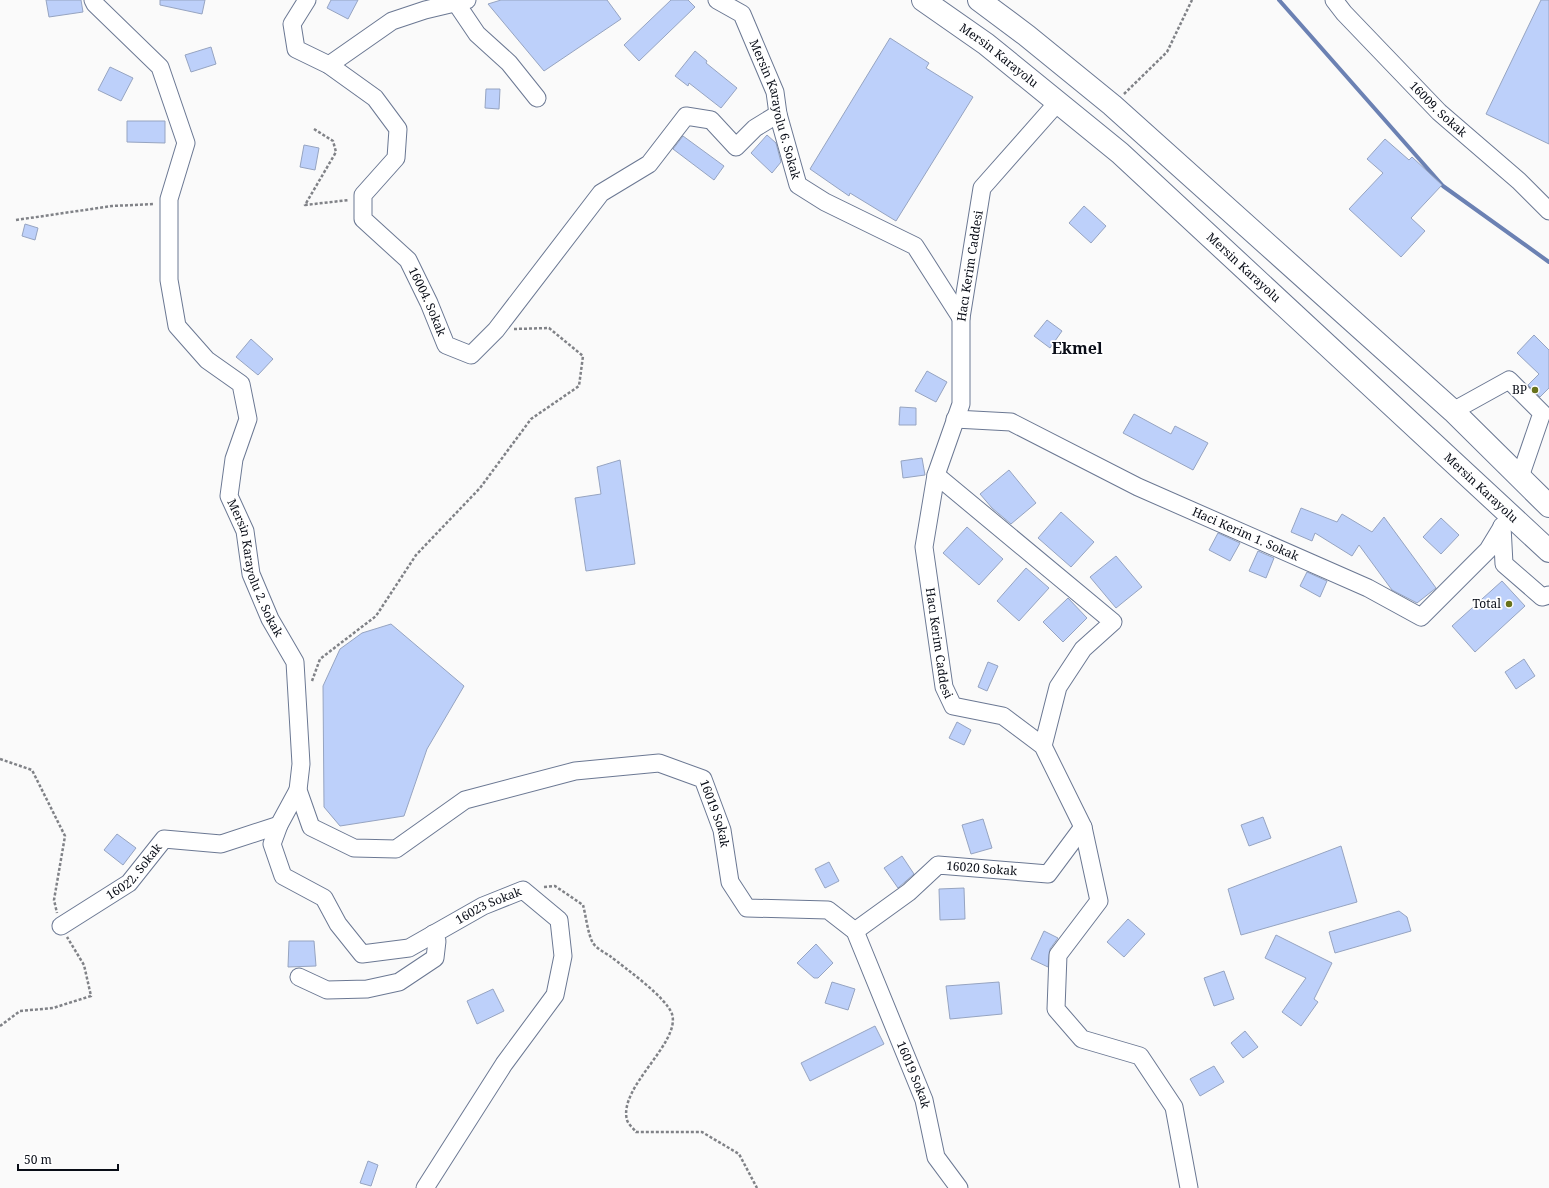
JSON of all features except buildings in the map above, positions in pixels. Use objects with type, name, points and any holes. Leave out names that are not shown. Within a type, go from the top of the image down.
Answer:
[{"type":"highway","name":"Mersin Karayolu","points":[[923,0],[986,44],[1120,153],[1549,551]]},
{"type":"highway","points":[[979,0],[1026,35],[1112,105],[1453,411],[1549,506]]},
{"type":"street","name":"Mersin Karayolu 2. Sokak","points":[[93,0],[95,4],[160,67],[186,143],[168,199],[169,280],[177,326],[207,360],[241,384],[248,419],[234,459],[229,496],[245,531],[251,574],[270,619],[295,662],[301,764],[298,790]]},
{"type":"street","points":[[307,0],[292,24],[296,49],[329,64],[375,98],[398,130],[396,158],[363,195]]},
{"type":"street","name":"Mersin Karayolu 6. Sokak","points":[[717,0],[742,14],[774,92],[778,114],[798,185],[825,202],[915,246],[961,318]]},
{"type":"street","name":"16009. Sokak","points":[[1334,0],[1344,13],[1439,112],[1519,181],[1549,211]]},
{"type":"street","points":[[329,64],[392,21],[459,1],[477,34],[509,62],[537,98]]},
{"type":"street","name":"Hacı Kerim Caddesi","points":[[1058,102],[982,188],[961,318],[961,404],[936,474],[924,547],[944,687],[953,706],[1003,716],[1043,746],[1083,827],[1099,901],[1058,955],[1056,1009],[1082,1039],[1140,1056],[1174,1107],[1189,1188]]},
{"type":"street","name":"16004. Sokak","points":[[363,195],[363,219],[408,260],[429,303],[446,345],[471,355],[496,330],[601,193],[648,164],[686,116],[711,120],[736,147],[755,128],[778,114]]},
{"type":"street","points":[[1453,411],[1510,380],[1542,413],[1520,477]]},
{"type":"street","name":"Haci Kerim 1. Sokak","points":[[955,420],[1011,422],[1138,487],[1368,588],[1421,617],[1488,550],[1502,527]]},
{"type":"street","points":[[936,474],[1113,622],[1083,649],[1058,687],[1043,746]]},
{"type":"street","points":[[1500,504],[1504,564],[1542,597],[1549,595]]},
{"type":"street","name":"16019 Sokak","points":[[298,790],[311,827],[354,848],[396,849],[465,800],[575,771],[659,763],[704,779],[722,830],[730,882],[747,908],[828,910],[855,931],[924,1100],[936,1157],[959,1188]]},
{"type":"street","name":"16023 Sokak","points":[[298,790],[279,825],[272,844],[283,876],[324,898],[338,924],[362,954],[409,948],[483,906],[523,890],[559,920],[563,956],[555,995],[504,1064],[425,1188]]},
{"type":"street","name":"16022. Sokak","points":[[61,926],[129,883],[164,839],[221,844],[279,825]]},
{"type":"street","name":"16020 Sokak","points":[[855,931],[909,892],[938,865],[1048,874],[1083,827]]},
{"type":"street","points":[[298,977],[327,990],[366,989],[399,982],[435,958],[437,941],[433,934]]},
{"type":"path","points":[[1112,105],[1167,52],[1192,0]]},
{"type":"path","points":[[314,129],[333,140],[336,152],[306,205],[343,202],[363,195]]},
{"type":"path","points":[[16,220],[112,206],[152,204],[169,205]]},
{"type":"path","points":[[310,688],[320,659],[376,616],[416,555],[480,488],[531,420],[579,386],[583,356],[549,328],[496,330]]},
{"type":"path","points":[[0,759],[32,770],[65,836],[54,900],[61,926],[84,965],[91,996],[53,1008],[20,1011],[0,1026]]},
{"type":"path","points":[[523,890],[555,886],[583,905],[594,944],[639,979],[664,1002],[672,1015],[671,1030],[648,1069],[632,1090],[626,1108],[627,1121],[636,1132],[702,1132],[739,1154],[757,1188]]},
{"type":"waterway","points":[[1279,0],[1443,186],[1549,262]]},
{"type":"place","name":"BP","points":[[1535,390]]},
{"type":"place","name":"Total","points":[[1509,604]]},
{"type":"district","name":"Ekmel","points":[[1077,348]]}]
